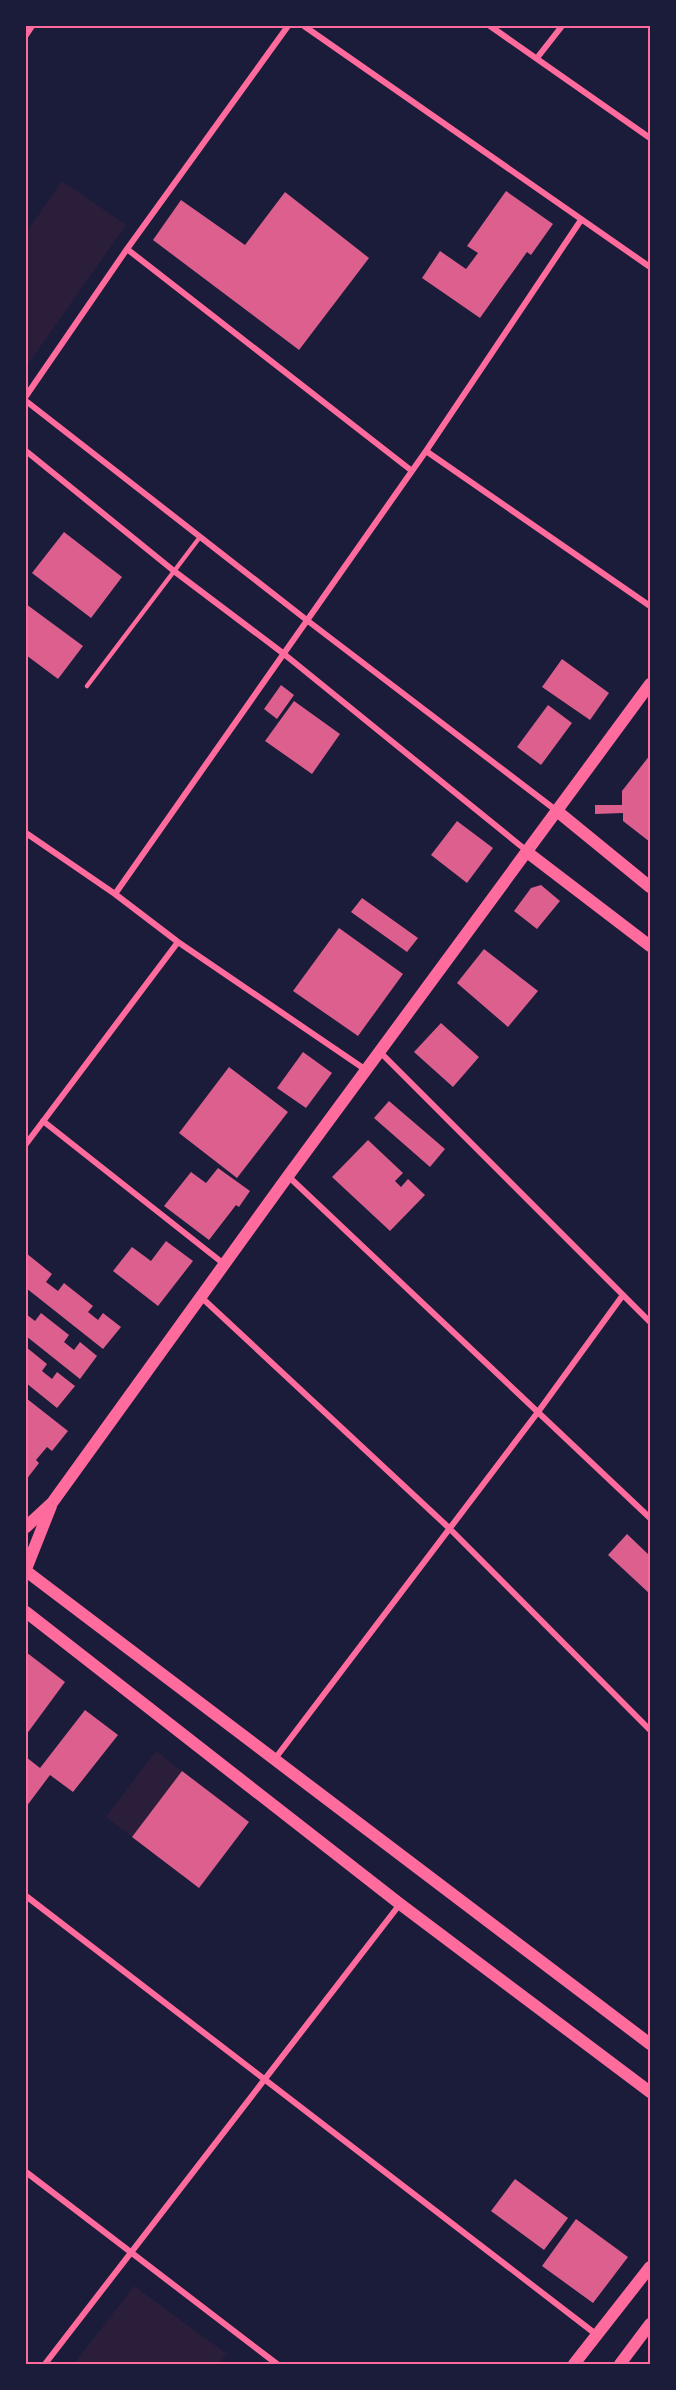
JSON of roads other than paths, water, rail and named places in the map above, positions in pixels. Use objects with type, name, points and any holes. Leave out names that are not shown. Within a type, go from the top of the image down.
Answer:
[{"type":"main road","points":[[26,1527],[52,1503],[288,1176],[651,684]]},
{"type":"main road","points":[[557,811],[651,887]]},
{"type":"main road","points":[[527,852],[651,946]]},
{"type":"main road","points":[[52,1503],[26,1571],[651,2044]]},
{"type":"main road","points":[[26,1612],[400,1904],[651,2092]]},
{"type":"main road","points":[[574,2364],[651,2267]]},
{"type":"main road","points":[[620,2364],[651,2324]]},
{"type":"street","points":[[26,35],[32,26]]},
{"type":"street","points":[[26,396],[127,249],[288,26]]},
{"type":"street","points":[[304,26],[651,267]]},
{"type":"street","points":[[489,26],[651,138]]},
{"type":"street","points":[[537,58],[562,26]]},
{"type":"street","points":[[115,894],[426,451],[581,220]]},
{"type":"street","points":[[127,249],[412,471]]},
{"type":"street","points":[[26,401],[557,811]]},
{"type":"street","points":[[26,451],[174,571],[284,654],[527,852]]},
{"type":"street","points":[[426,451],[651,606]]},
{"type":"street","points":[[26,833],[115,894],[178,942],[366,1070]]},
{"type":"street","points":[[26,1144],[178,942]]},
{"type":"street","points":[[380,1051],[651,1322]]},
{"type":"street","points":[[43,1121],[224,1264]]},
{"type":"street","points":[[288,1176],[651,1518]]},
{"type":"street","points":[[274,1760],[448,1527],[538,1412],[623,1295]]},
{"type":"street","points":[[201,1297],[448,1527],[651,1730]]},
{"type":"street","points":[[26,1896],[597,2335]]},
{"type":"street","points":[[45,2364],[400,1904]]},
{"type":"street","points":[[26,2172],[277,2364]]},
{"type":"lane","points":[[87,686],[200,537]]}]
